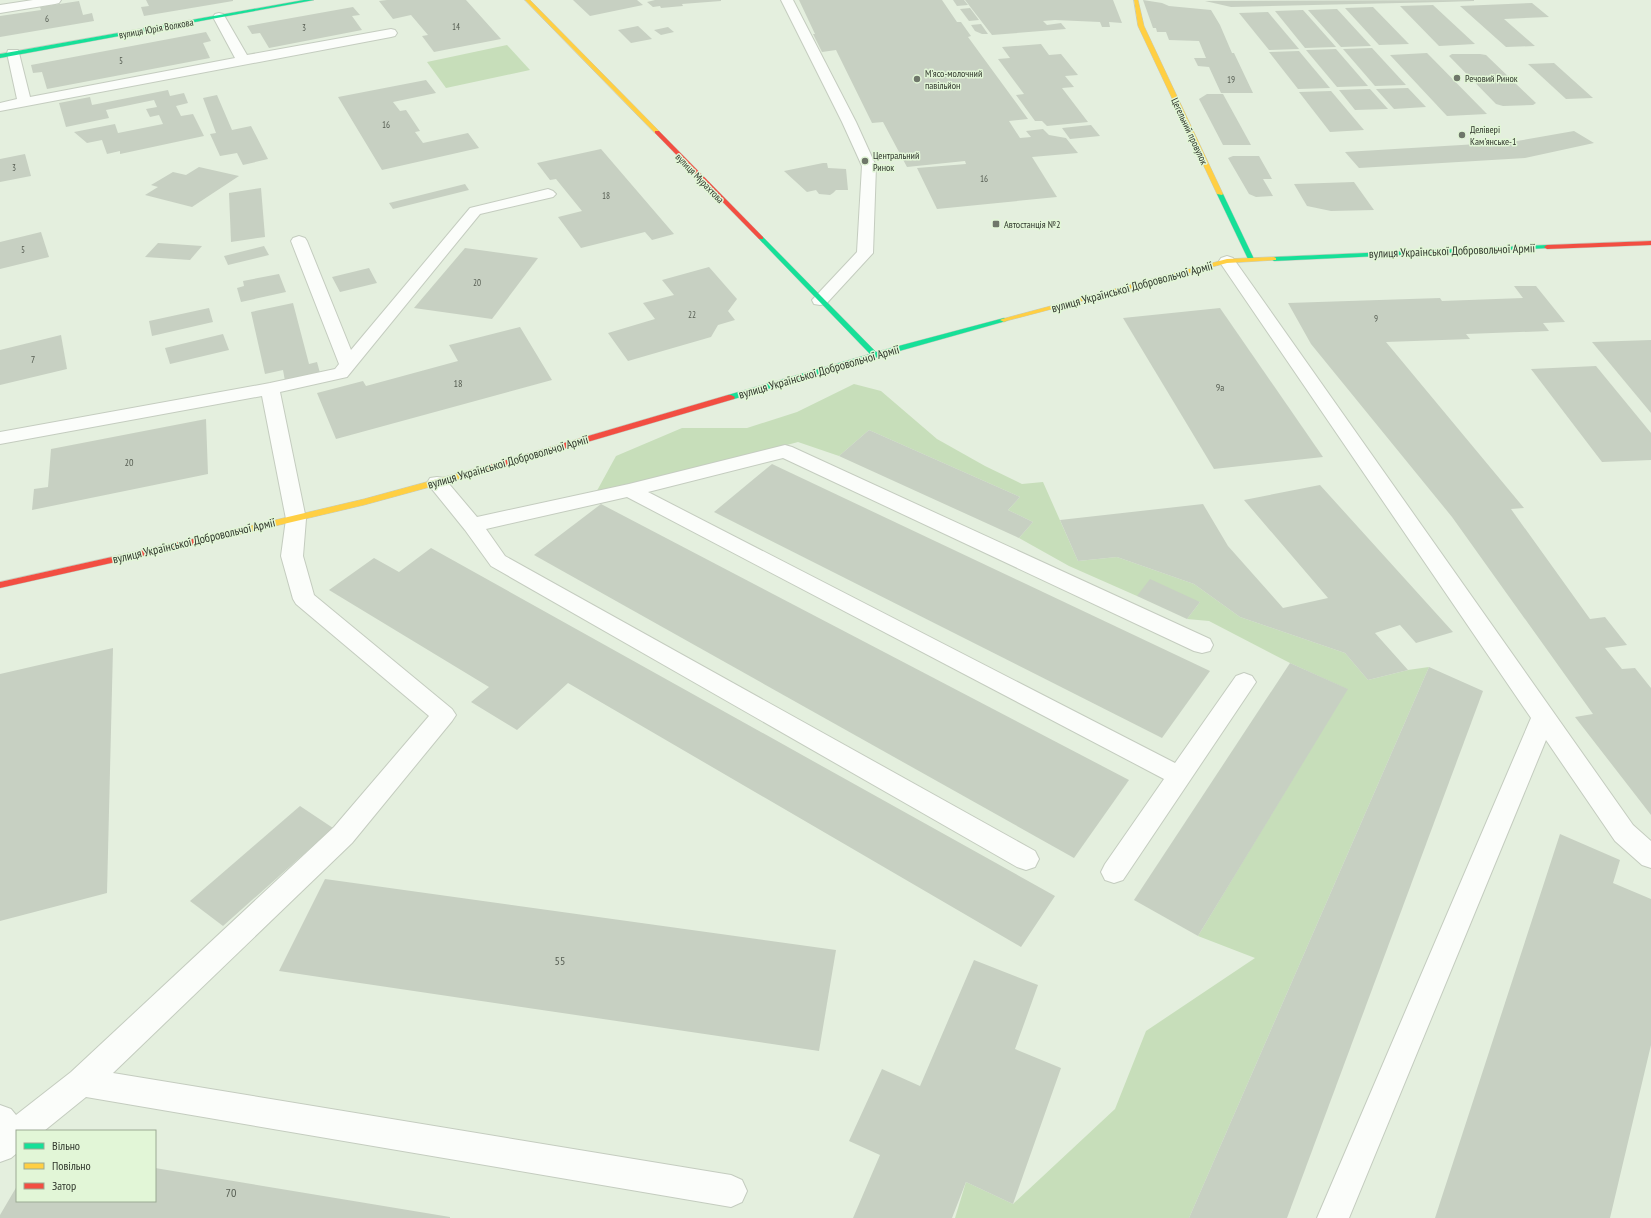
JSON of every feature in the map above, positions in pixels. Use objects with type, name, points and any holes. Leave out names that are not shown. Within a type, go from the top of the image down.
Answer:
[{"type":"street","name":"вулиця Юрія Волкова","points":[[6,54],[312,0]]},
{"type":"street","name":"вулиця Мурахтова","points":[[527,0],[875,355]]},
{"type":"street","name":"Цегельний провулок","points":[[1136,0],[1141,26],[1251,259]]},
{"type":"street","name":"вулиця Української Добровольчої Армії","points":[[0,585],[296,518],[437,483],[875,355],[1227,261],[1651,243]]},
{"type":"lane","points":[[0,9],[54,0]]},
{"type":"lane","points":[[787,0],[849,122],[869,166],[865,253],[820,300]]},
{"type":"lane","points":[[219,16],[243,60]]},
{"type":"lane","points":[[0,106],[391,33]]},
{"type":"lane","points":[[6,54],[24,102]]},
{"type":"lane","points":[[0,438],[270,389],[341,374],[475,211],[548,194]]},
{"type":"lane","points":[[299,241],[348,365]]},
{"type":"lane","points":[[1227,261],[1624,833],[1651,857]]},
{"type":"lane","points":[[10,1133],[82,1082],[343,835],[444,715],[304,599],[292,556],[296,518],[270,389]]},
{"type":"lane","points":[[472,525],[629,490],[785,451],[1202,645]]},
{"type":"lane","points":[[437,483],[472,525],[498,561],[1026,860]]},
{"type":"lane","points":[[629,490],[1179,776]]},
{"type":"lane","points":[[1114,872],[1244,682]]},
{"type":"lane","points":[[1333,1218],[1544,717]]},
{"type":"lane","points":[[82,1082],[731,1191]]},
{"type":"green space","points":[[507,45],[530,70],[446,88],[427,62]]},
{"type":"green space","points":[[854,384],[881,391],[937,439],[985,466],[1022,484],[1043,482],[1078,561],[1117,557],[1194,584],[1240,617],[1345,653],[1368,680],[1408,670],[1429,667],[1189,1218],[955,1218],[966,1182],[1013,1204],[1115,1109],[1146,1031],[1255,958],[1198,936],[1347,689],[1290,663],[1209,621],[1187,619],[1200,602],[1137,596],[1069,566],[1019,538],[1033,522],[1008,510],[1020,497],[869,430],[839,456],[798,442],[593,498],[616,456],[682,428],[747,428],[797,412]]},
{"type":"building","points":[[146,0],[233,1],[144,16],[141,7],[149,6]]},
{"type":"building","points":[[466,0],[501,39],[434,52],[422,36],[428,35],[411,15],[393,19],[379,1]]},
{"type":"building","points":[[573,0],[637,0],[643,5],[590,16]]},
{"type":"building","points":[[655,0],[721,1],[682,4],[683,6],[661,8],[660,6],[653,7],[647,2]]},
{"type":"building","points":[[799,0],[942,0],[957,22],[961,22],[971,36],[968,37],[1028,119],[1009,121],[1020,138],[1031,137],[1026,131],[1043,129],[1049,135],[1066,138],[1078,153],[1032,157],[1057,197],[937,209],[917,168],[966,164],[965,161],[907,167],[883,122],[872,123],[836,50],[822,52]]},
{"type":"building","points":[[953,0],[964,0],[968,5],[957,6]]},
{"type":"building","points":[[965,0],[1113,0],[1122,23],[1109,22],[1110,27],[1102,27],[1100,22],[1055,20],[1043,21],[1047,25],[1061,23],[1066,29],[992,35]]},
{"type":"building","points":[[1143,0],[1162,3],[1169,6],[1211,10],[1220,25],[1232,53],[1234,53],[1253,93],[1221,93],[1209,67],[1198,66],[1194,58],[1206,58],[1199,41],[1169,40],[1166,32],[1157,32],[1156,28],[1153,28]]},
{"type":"building","points":[[1474,0],[1231,7],[1205,1]]},
{"type":"building","points":[[79,1],[83,15],[92,13],[94,21],[0,37],[0,16],[41,10],[40,7]]},
{"type":"building","points":[[1532,3],[1549,17],[1504,19],[1535,46],[1506,47],[1460,6]]},
{"type":"building","points":[[1433,5],[1475,44],[1439,46],[1400,6]]},
{"type":"building","points":[[353,7],[360,15],[352,16],[362,30],[269,48],[260,33],[252,34],[247,26]]},
{"type":"building","points":[[1373,7],[1409,44],[1379,45],[1345,8]]},
{"type":"building","points":[[970,8],[979,20],[969,21],[960,9]]},
{"type":"building","points":[[1337,9],[1371,46],[1341,47],[1308,10]]},
{"type":"building","points":[[1303,10],[1336,47],[1305,48],[1275,11]]},
{"type":"building","points":[[1268,12],[1299,49],[1269,50],[1239,13]]},
{"type":"building","points":[[981,24],[988,34],[982,34],[975,31],[971,25]]},
{"type":"building","points":[[638,26],[652,39],[631,43],[618,30]]},
{"type":"building","points":[[668,27],[674,32],[661,35],[654,30]]},
{"type":"building","points":[[206,32],[211,41],[203,43],[210,58],[47,89],[42,72],[33,73],[31,65]]},
{"type":"building","points":[[1041,44],[1049,55],[1061,54],[1078,75],[1065,76],[1074,87],[1062,88],[1088,122],[1047,126],[1042,121],[1035,121],[1016,95],[1024,94],[998,59],[1010,58],[1002,47]]},
{"type":"building","points":[[1372,48],[1406,85],[1375,86],[1343,49]]},
{"type":"building","points":[[1336,49],[1368,86],[1337,87],[1306,50]]},
{"type":"building","points":[[1299,51],[1330,88],[1298,89],[1269,52]]},
{"type":"building","points":[[1427,53],[1487,114],[1447,116],[1390,55]]},
{"type":"building","points":[[1452,54],[1486,55],[1536,103],[1533,105],[1503,106],[1496,104],[1449,56]]},
{"type":"building","points":[[1554,63],[1593,98],[1566,99],[1528,64]]},
{"type":"building","points":[[426,80],[436,93],[393,102],[400,111],[406,110],[420,131],[415,132],[423,143],[468,133],[479,148],[382,170],[338,97]]},
{"type":"building","points":[[1408,88],[1426,107],[1394,109],[1376,89]]},
{"type":"building","points":[[1370,89],[1388,109],[1355,110],[1339,90]]},
{"type":"building","points":[[168,90],[170,96],[184,93],[188,103],[176,106],[181,116],[193,114],[204,136],[120,154],[120,151],[107,154],[102,140],[87,143],[74,132],[115,124],[118,133],[163,124],[159,115],[150,117],[146,109],[157,107],[154,100],[106,110],[109,118],[66,127],[59,103],[90,97],[92,105]]},
{"type":"building","points":[[1331,91],[1364,130],[1330,132],[1299,92]]},
{"type":"building","points":[[1207,94],[1223,94],[1251,145],[1223,145],[1199,99]]},
{"type":"building","points":[[217,95],[232,130],[251,126],[268,159],[243,165],[237,153],[220,156],[210,134],[216,133],[203,98]]},
{"type":"building","points":[[1091,125],[1100,136],[1070,139],[1062,128]]},
{"type":"building","points":[[1574,131],[1594,143],[1525,158],[1359,168],[1345,152],[1511,142]]},
{"type":"building","points":[[601,149],[674,234],[652,240],[645,232],[581,248],[558,217],[582,211],[556,179],[550,180],[537,163]]},
{"type":"building","points":[[25,154],[31,176],[0,182],[0,159]]},
{"type":"building","points":[[1233,156],[1259,156],[1272,179],[1263,179],[1273,196],[1256,197],[1249,194],[1228,158]]},
{"type":"building","points":[[827,163],[828,168],[846,169],[848,190],[836,190],[830,195],[819,194],[816,190],[807,192],[784,171]]},
{"type":"building","points":[[199,167],[239,176],[192,207],[145,195],[158,187],[151,185],[173,172],[186,175]]},
{"type":"building","points":[[1354,182],[1374,210],[1331,211],[1307,206],[1294,184]]},
{"type":"building","points":[[465,184],[469,190],[393,209],[389,203]]},
{"type":"building","points":[[261,188],[265,237],[231,242],[229,193]]},
{"type":"building","points":[[41,232],[49,257],[0,269],[0,242]]},
{"type":"building","points":[[158,243],[202,246],[190,260],[145,257]]},
{"type":"building","points":[[264,246],[269,255],[228,265],[224,256]]},
{"type":"building","points":[[465,248],[538,258],[492,319],[414,308]]},
{"type":"building","points":[[709,267],[737,299],[728,311],[735,320],[718,325],[711,337],[628,361],[608,333],[655,319],[643,303],[674,295],[662,280]]},
{"type":"building","points":[[369,268],[377,283],[340,292],[332,277]]},
{"type":"building","points":[[279,274],[286,292],[241,302],[237,288],[244,286],[243,281]]},
{"type":"building","points":[[1514,286],[1536,286],[1565,322],[1543,323],[1549,331],[1466,334],[1470,339],[1386,342],[1524,508],[1511,509],[1590,619],[1605,617],[1627,645],[1605,648],[1622,669],[1635,668],[1651,688],[1651,815],[1575,717],[1593,714],[1452,517],[1311,344],[1288,303],[1440,298],[1442,301],[1523,298]]},
{"type":"building","points":[[293,303],[309,364],[317,362],[320,373],[285,381],[283,370],[265,374],[251,312]]},
{"type":"building","points":[[209,308],[213,322],[152,336],[149,321]]},
{"type":"building","points":[[1220,308],[1323,457],[1214,469],[1123,318]]},
{"type":"building","points":[[520,327],[552,380],[336,439],[317,393],[363,381],[366,386],[458,361],[449,345]]},
{"type":"building","points":[[223,334],[229,350],[170,364],[165,348]]},
{"type":"building","points":[[61,335],[67,369],[0,385],[0,350]]},
{"type":"building","points":[[1651,340],[1651,413],[1592,342]]},
{"type":"building","points":[[1596,366],[1651,433],[1651,460],[1602,462],[1531,369]]},
{"type":"building","points":[[206,419],[208,474],[32,510],[34,489],[48,487],[51,449]]},
{"type":"building","points":[[869,430],[1020,497],[1008,510],[1033,522],[1019,538],[839,456]]},
{"type":"building","points":[[772,464],[1210,671],[1162,738],[714,512]]},
{"type":"building","points":[[1320,485],[1453,632],[1416,643],[1400,625],[1375,633],[1408,670],[1368,680],[1345,653],[1240,617],[1194,584],[1117,557],[1078,561],[1060,520],[1203,504],[1228,546],[1283,608],[1328,598],[1244,500]]},
{"type":"building","points":[[601,504],[1129,780],[1074,858],[534,555]]},
{"type":"building","points":[[431,548],[1055,896],[1021,947],[568,683],[517,730],[471,702],[489,687],[329,590],[374,558],[399,572]]},
{"type":"building","points":[[1150,579],[1200,602],[1187,619],[1137,596]]},
{"type":"building","points":[[113,648],[107,893],[0,921],[0,674]]},
{"type":"building","points":[[1290,663],[1348,689],[1198,936],[1134,900]]},
{"type":"building","points":[[1429,667],[1483,691],[1287,1218],[1189,1218]]},
{"type":"building","points":[[300,806],[333,828],[223,926],[190,901]]},
{"type":"building","points":[[1560,834],[1620,860],[1613,883],[1651,899],[1651,1045],[1610,1218],[1435,1218]]},
{"type":"building","points":[[325,879],[836,950],[819,1051],[279,971]]},
{"type":"building","points":[[974,960],[1038,985],[1015,1049],[1061,1068],[1013,1204],[966,1182],[952,1218],[853,1218],[880,1155],[849,1141],[882,1069],[920,1086]]},
{"type":"building","points":[[156,1168],[450,1218],[0,1218],[0,1215],[16,1188],[16,1202],[156,1202]]},
{"type":"traffic: fast","points":[[0,56],[312,0]]},
{"type":"traffic: fast","points":[[1220,194],[1251,259]]},
{"type":"traffic: fast","points":[[761,238],[875,355]]},
{"type":"traffic: fast","points":[[1274,259],[1547,247]]},
{"type":"traffic: fast","points":[[731,397],[875,355],[1004,320]]},
{"type":"traffic: slow","points":[[527,0],[657,132]]},
{"type":"traffic: slow","points":[[1136,0],[1141,26],[1220,194]]},
{"type":"traffic: slow","points":[[1004,320],[1227,261],[1274,259]]},
{"type":"traffic: slow","points":[[237,532],[364,502],[489,468]]},
{"type":"traffic: jam","points":[[657,132],[761,238]]},
{"type":"traffic: jam","points":[[1547,247],[1651,243]]},
{"type":"traffic: jam","points":[[489,468],[731,397]]},
{"type":"traffic: jam","points":[[0,585],[237,532]]},
{"type":"place","name":"Речовий Ринок","points":[[1457,78]]},
{"type":"place","name":"М'ясо-молочний павільйон","points":[[917,79]]},
{"type":"place","name":"Делівері Кам'янське-1","points":[[1462,135]]},
{"type":"place","name":"Центральний Ринок","points":[[865,161]]},
{"type":"place","name":"Автостанція №2","points":[[996,224]]}]
